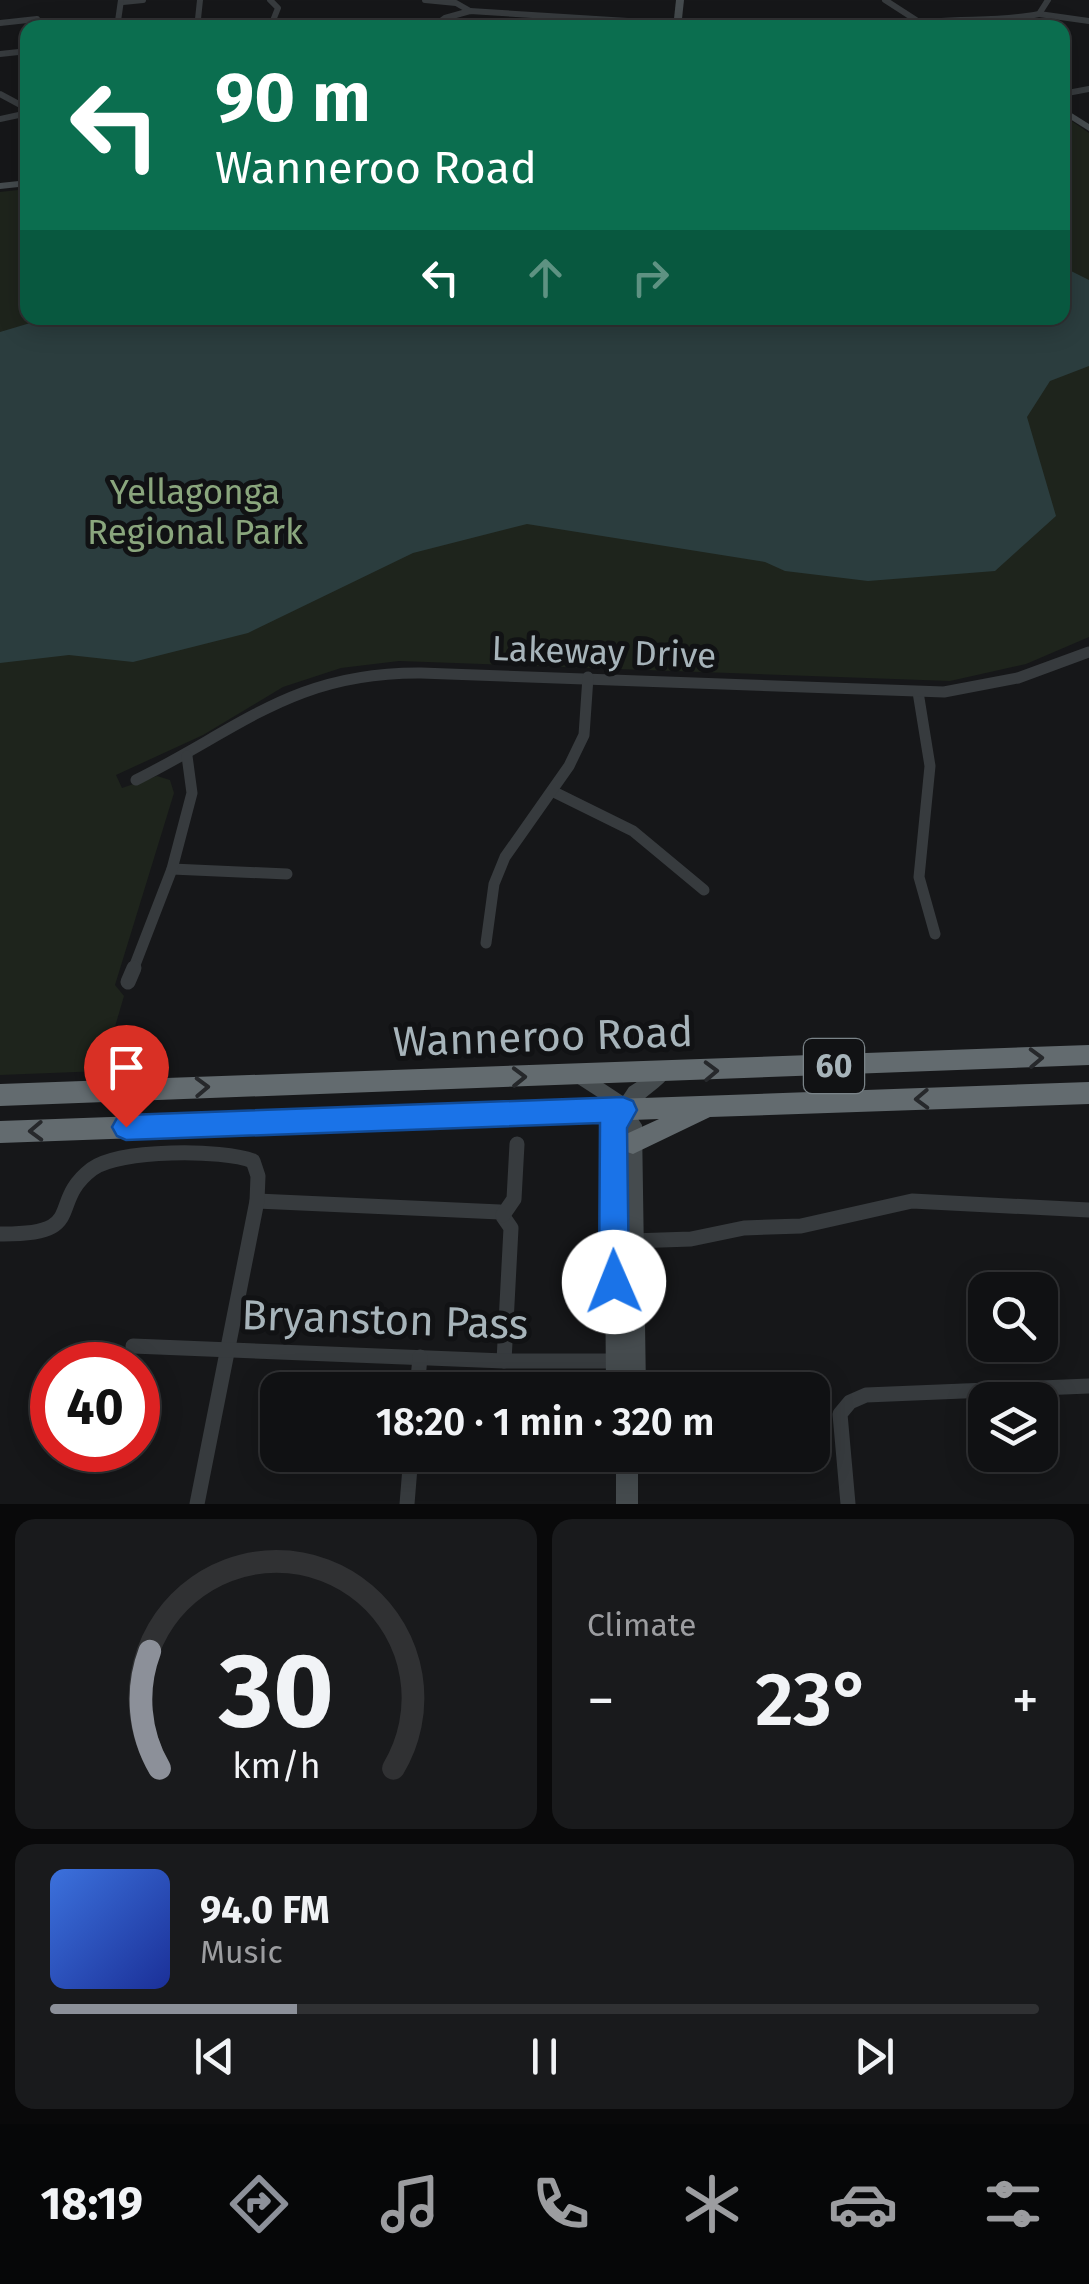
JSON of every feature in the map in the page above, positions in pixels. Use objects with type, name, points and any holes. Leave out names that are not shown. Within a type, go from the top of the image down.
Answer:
[{"type":"highway","name":"Wanneroo Road","points":[[0,1096],[1089,1055]]},
{"type":"highway","name":"Wanneroo Road","points":[[0,1132],[1089,1093]]},
{"type":"highway","points":[[632,1144],[644,1134],[712,1106]]},
{"type":"street","points":[[122,1],[143,0]]},
{"type":"street","points":[[198,19],[200,0]]},
{"type":"street","points":[[425,0],[456,3],[470,12]]},
{"type":"street","points":[[884,0],[916,20],[1002,20],[1038,14],[1089,21]]},
{"type":"street","points":[[1038,14],[1048,0]]},
{"type":"street","points":[[442,20],[470,12],[554,20]]},
{"type":"street","points":[[28,20],[37,19]]},
{"type":"street","name":"Lakeway Drive","points":[[136,780],[187,756],[284,696],[342,678],[380,674],[588,678],[918,692],[994,688],[1041,674],[1089,652]]},
{"type":"street","points":[[486,943],[494,884],[505,857],[552,791],[584,735],[588,678]]},
{"type":"street","points":[[918,692],[929,746],[930,789],[915,870],[921,902],[935,934]]},
{"type":"street","points":[[128,982],[172,870],[192,793],[187,756]]},
{"type":"street","points":[[552,791],[630,826],[666,851],[704,890]]},
{"type":"street","points":[[172,870],[287,874]]},
{"type":"street","points":[[621,1372],[623,1242],[613,1126],[635,1094],[663,1073]]},
{"type":"street","points":[[578,1076],[612,1097],[632,1125],[623,1242]]},
{"type":"street","points":[[504,1215],[514,1199],[517,1144]]},
{"type":"street","points":[[0,1234],[38,1233],[55,1227],[68,1213],[78,1184],[93,1167],[116,1159],[238,1155],[253,1161],[258,1176],[257,1202],[198,1504]]},
{"type":"street","points":[[623,1242],[691,1239],[744,1228],[802,1226],[912,1201],[1089,1210]]},
{"type":"street","points":[[257,1202],[484,1209],[504,1215],[511,1242],[504,1361]]},
{"type":"street","name":"Bryanston Pass","points":[[160,1347],[504,1361],[624,1360]]},
{"type":"street","points":[[419,1372],[420,1358]]},
{"type":"street","points":[[624,1360],[628,1372]]},
{"type":"street","points":[[848,1504],[840,1414],[850,1402],[866,1394],[1089,1386]]},
{"type":"street","points":[[406,1504],[409,1472]]},
{"type":"street","points":[[627,1472],[627,1504]]},
{"type":"green space","name":"Yellagonga Regional Park","points":[[1070,120],[1089,133],[1089,637],[1026,664],[950,681],[399,661],[341,668],[283,687],[203,735],[116,775],[122,788],[157,776],[170,780],[174,793],[115,985],[124,996],[102,1071],[0,1075],[0,192],[20,190],[20,325],[1070,325]]},
{"type":"shaded area","name":"Yellagonga Regional Park","points":[[1070,270],[1089,280],[1089,366],[1050,381],[1027,417],[1056,516],[995,571],[868,581],[785,571],[765,562],[527,524],[413,553],[248,633],[133,662],[69,655],[0,663],[0,332],[24,325],[1070,325]]},
{"type":"route","points":[[126,1127],[623,1110],[613,1126],[614,1282]]}]
